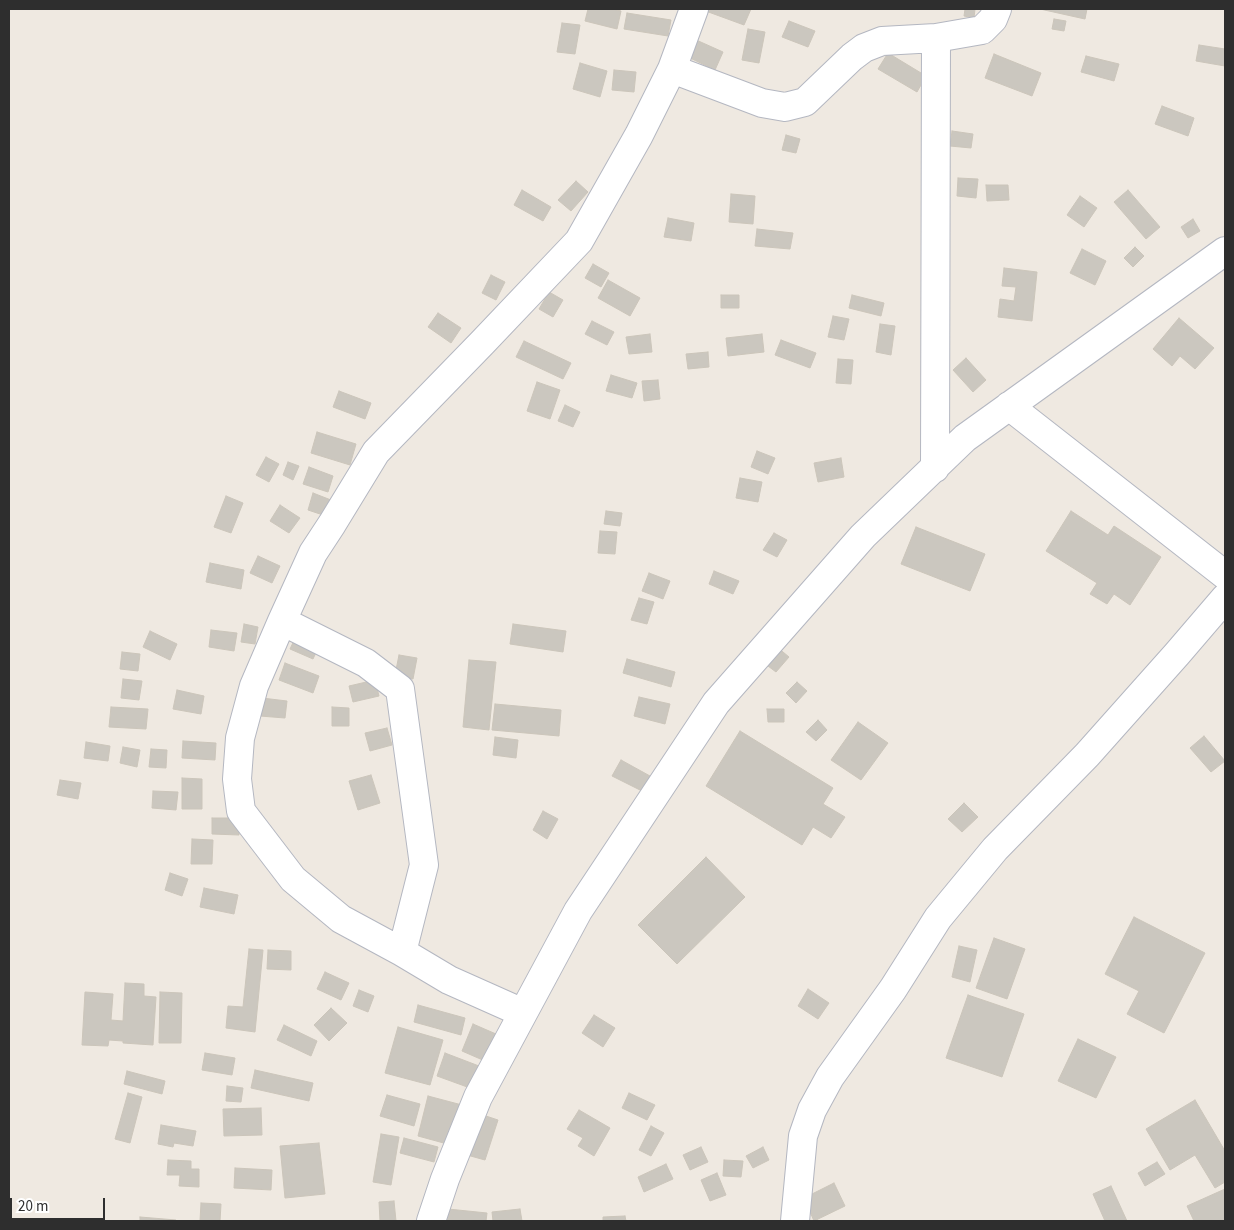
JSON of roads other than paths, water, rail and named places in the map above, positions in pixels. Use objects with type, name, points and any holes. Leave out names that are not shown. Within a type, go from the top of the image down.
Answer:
[{"type":"street","points":[[523,1013],[449,980],[341,919],[293,879],[241,811],[237,779],[240,738],[254,686],[313,553],[376,452],[579,242],[639,135],[672,69],[694,9]]},
{"type":"street","points":[[672,69],[762,103],[785,107],[805,102],[864,48],[882,41],[936,38],[982,30],[994,19],[996,9]]},
{"type":"street","points":[[935,468],[936,38]]},
{"type":"street","points":[[431,1221],[445,1179],[478,1097],[578,912],[716,703],[863,536],[965,438],[1225,251]]},
{"type":"street","points":[[1009,406],[1225,575]]},
{"type":"street","points":[[795,1221],[803,1136],[812,1110],[830,1077],[893,989],[938,918],[995,849],[1086,755],[1225,598]]},
{"type":"street","points":[[282,621],[366,663],[400,689],[424,865],[402,952]]}]
